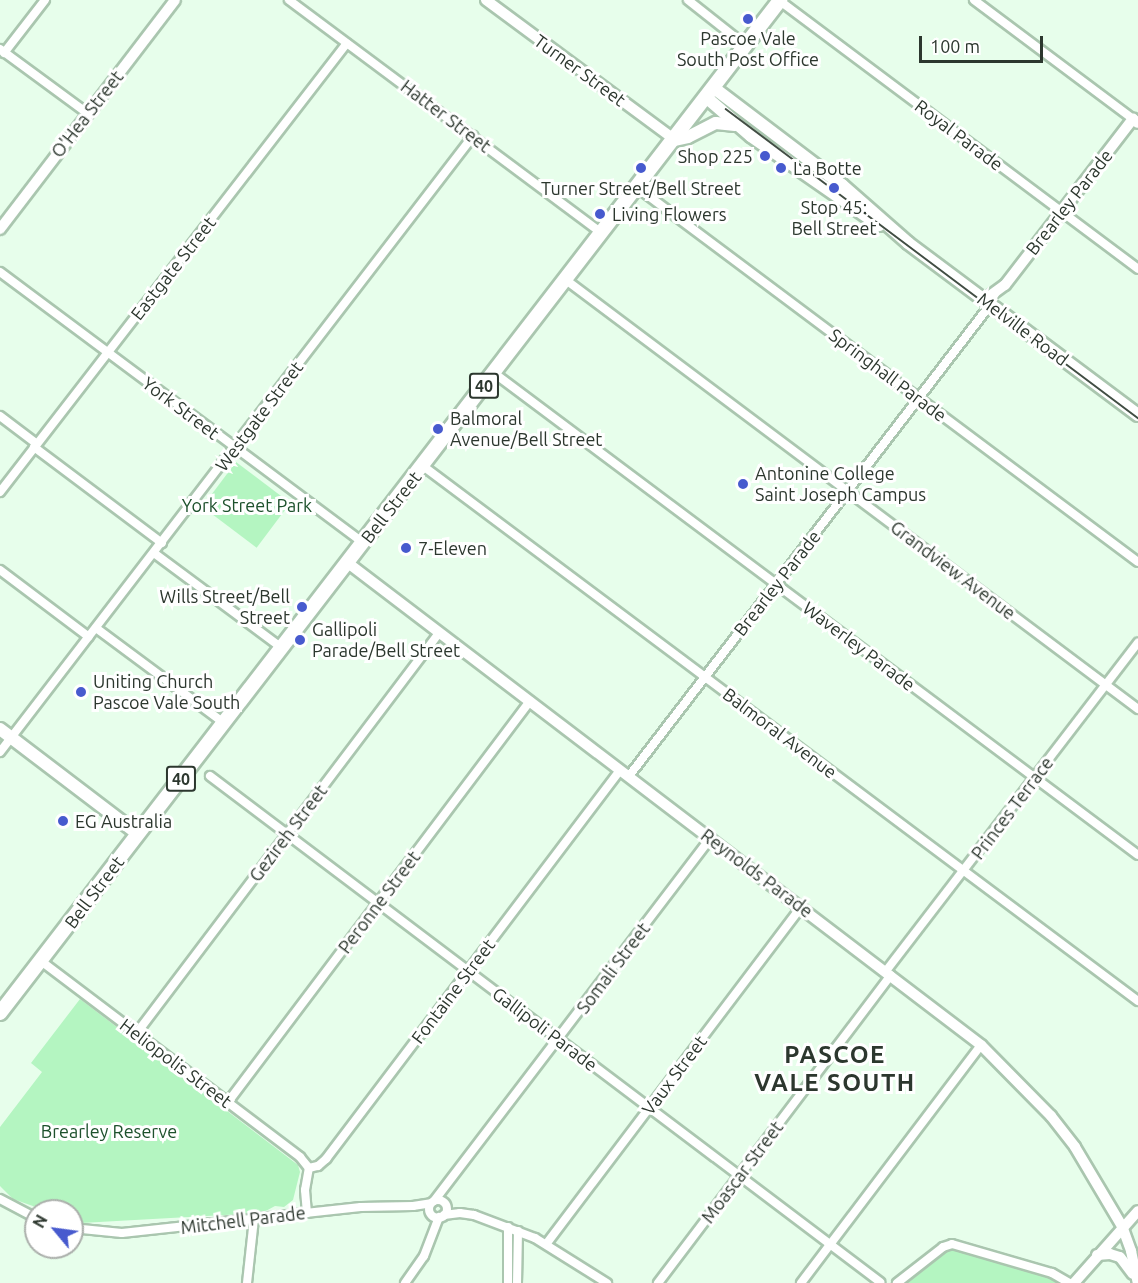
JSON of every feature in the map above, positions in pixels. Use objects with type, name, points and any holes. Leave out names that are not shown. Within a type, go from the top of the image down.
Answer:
[{"type":"highway","name":"Bell Street","points":[[0,1013],[780,1]]},
{"type":"main road","name":"Melville Road","points":[[710,93],[739,127],[833,195],[908,243]]},
{"type":"main road","name":"Melville Road","points":[[710,93],[842,185],[908,243],[1138,416]]},
{"type":"main road","points":[[675,140],[688,137],[716,123],[724,122],[739,127]]},
{"type":"main road","points":[[0,729],[138,834]]},
{"type":"street","points":[[45,0],[2,51],[87,113]]},
{"type":"street","name":"O'Hea Street","points":[[0,229],[4,217],[175,0]]},
{"type":"street","name":"Hatter Street","points":[[289,0],[602,233]]},
{"type":"street","name":"Turner Street","points":[[486,0],[675,140]]},
{"type":"street","points":[[688,0],[746,46]]},
{"type":"street","points":[[974,0],[1135,121]]},
{"type":"street","name":"Royal Parade","points":[[780,1],[1138,269]]},
{"type":"street","name":"Eastgate Street","points":[[0,492],[347,43]]},
{"type":"street","name":"Brearley Parade","points":[[625,773],[705,677],[1005,285],[1135,121]]},
{"type":"street","name":"Westgate Street","points":[[0,752],[473,136]]},
{"type":"street","name":"Springhall Parade","points":[[638,188],[1138,562]]},
{"type":"street","name":"York Street","points":[[0,272],[363,543]]},
{"type":"street","name":"Grandview Avenue","points":[[566,280],[1138,709]]},
{"type":"street","name":"Waverley Parade","points":[[494,373],[1138,855]]},
{"type":"street","points":[[0,416],[162,543]]},
{"type":"street","name":"Balmoral Avenue","points":[[423,466],[1138,1001]]},
{"type":"street","points":[[154,553],[282,648]]},
{"type":"street","name":"Reynolds Parade","points":[[348,563],[981,1045],[1064,1131],[1122,1226],[1138,1282]]},
{"type":"street","points":[[0,570],[89,638]]},
{"type":"street","points":[[96,628],[224,723]]},
{"type":"street","name":"Gezireh Street","points":[[136,1034],[439,633]]},
{"type":"street","name":"Princes Terrace","points":[[889,973],[1138,644]]},
{"type":"street","name":"Peronne Street","points":[[228,1102],[530,701]]},
{"type":"street","name":"Fontaine Street","points":[[309,1168],[318,1166],[326,1160],[468,971],[625,773]]},
{"type":"street","name":"Gallipoli Parade","points":[[210,776],[880,1282]]},
{"type":"street","name":"Somali Street","points":[[405,1283],[424,1256],[435,1210],[450,1183],[711,838]]},
{"type":"street","name":"Vaux Street","points":[[547,1243],[801,907]]},
{"type":"street","name":"Heliopolis Street","points":[[40,961],[300,1156],[309,1168]]},
{"type":"street","name":"Moascar Street","points":[[658,1283],[740,1176],[889,973]]},
{"type":"street","points":[[801,1283],[981,1045]]},
{"type":"street","points":[[307,1213],[305,1190],[309,1168]]},
{"type":"street","name":"Somali Street","points":[[445,1204],[450,1183]]},
{"type":"street","points":[[1,1202],[24,1213]]},
{"type":"street","name":"Mitchell Parade","points":[[435,1210],[445,1204],[460,1213]]},
{"type":"street","name":"Mitchell Parade","points":[[84,1229],[122,1233],[379,1206],[413,1206],[460,1213],[508,1227],[547,1243],[607,1283]]},
{"type":"street","points":[[1074,1283],[1138,1210]]},
{"type":"street","points":[[247,1283],[254,1219]]},
{"type":"street","points":[[508,1227],[508,1283]]},
{"type":"street","points":[[517,1283],[518,1231]]},
{"type":"street","points":[[897,1283],[943,1247],[952,1244],[1052,1273],[1069,1283]]},
{"type":"street","points":[[1097,1255],[1110,1254],[1120,1257],[1138,1282]]},
{"type":"green space","name":"York Street Park","points":[[236,462],[290,503],[257,548],[202,507]]},
{"type":"green space","name":"Brearley Reserve","points":[[80,999],[298,1165],[300,1172],[293,1200],[284,1207],[275,1206],[262,1213],[84,1223],[84,1199],[24,1199],[24,1203],[13,1199],[0,1186],[0,1127],[42,1072],[31,1063]]},
{"type":"green space","points":[[953,1247],[1050,1277],[1057,1283],[902,1283],[944,1251]]},
{"type":"tram line","points":[[726,109],[1138,418]]},
{"type":"place","name":"Pascoe Vale South Post Office","points":[[748,19]]},
{"type":"place","name":"Shop 225","points":[[765,156]]},
{"type":"place","name":"Turner Street/Bell Street","points":[[641,168]]},
{"type":"place","name":"La Botte","points":[[781,168]]},
{"type":"place","name":"Stop 45: Bell Street","points":[[834,188]]},
{"type":"place","name":"Living Flowers","points":[[600,214]]},
{"type":"place","name":"Balmoral Avenue/Bell Street","points":[[438,429]]},
{"type":"place","name":"Antonine College Saint Joseph Campus","points":[[743,484]]},
{"type":"place","name":"7-Eleven","points":[[406,548]]},
{"type":"place","name":"Wills Street/Bell Street","points":[[302,607]]},
{"type":"place","name":"Gallipoli Parade/Bell Street","points":[[300,640]]},
{"type":"place","name":"Uniting Church Pascoe Vale South","points":[[81,692]]},
{"type":"place","name":"EG Australia","points":[[63,821]]},
{"type":"district","name":"PASCOE VALE SOUTH","points":[[835,1069]]}]
